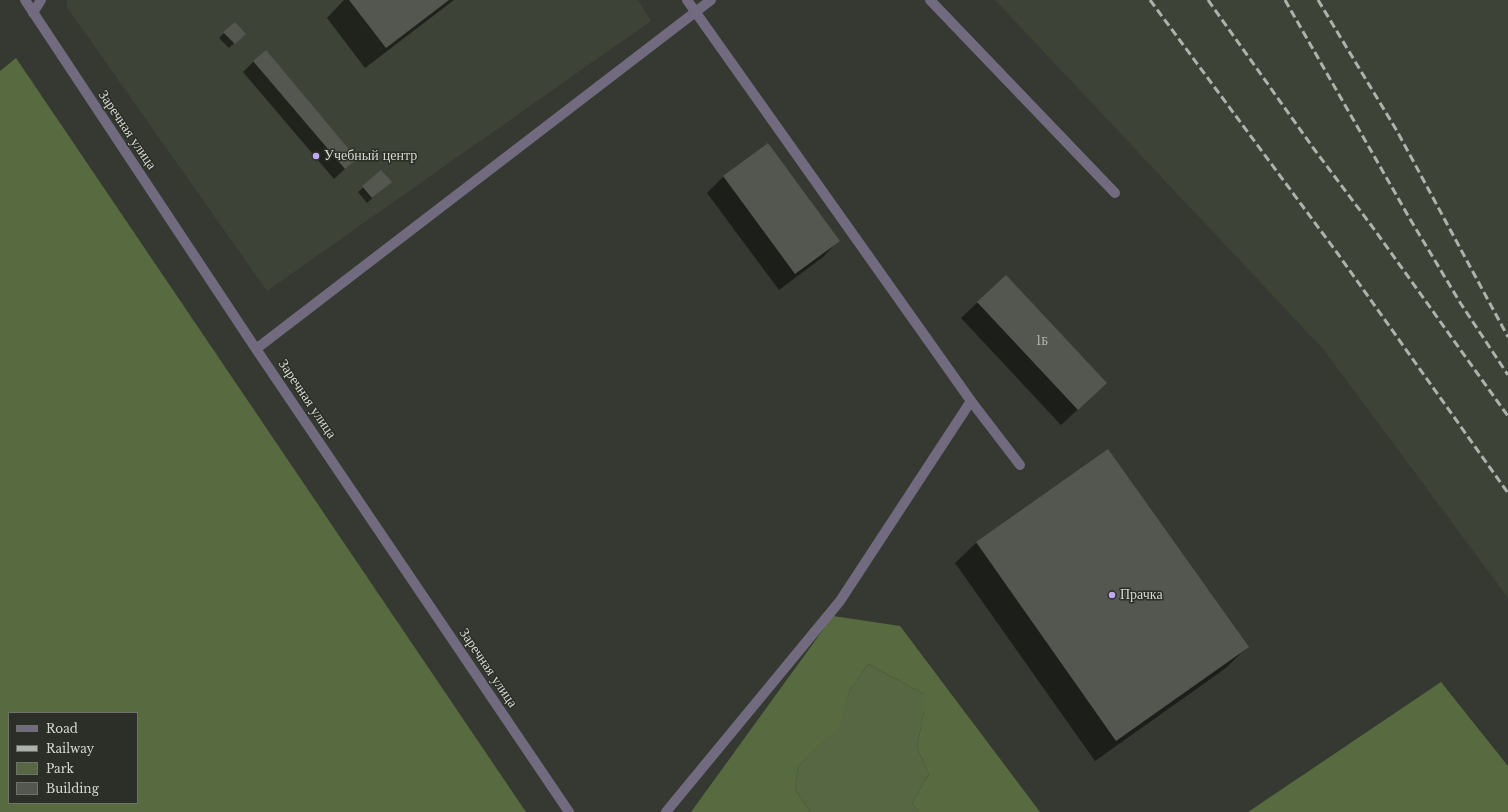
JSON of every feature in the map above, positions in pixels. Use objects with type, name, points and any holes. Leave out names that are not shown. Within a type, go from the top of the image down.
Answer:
[{"type":"street","name":"Заречная улица","points":[[24,0],[256,349],[569,812]]},
{"type":"street","points":[[33,13],[41,0]]},
{"type":"street","points":[[687,0],[971,401],[1020,465]]},
{"type":"street","points":[[256,349],[711,0]]},
{"type":"street","points":[[930,0],[1115,194]]},
{"type":"street","points":[[666,812],[840,601],[971,401]]},
{"type":"shaded area","name":"Учебный центр","points":[[67,0],[638,0],[651,21],[267,291],[66,6]]},
{"type":"shaded area","points":[[995,0],[1508,0],[1508,598],[1323,349]]},
{"type":"green space","points":[[16,58],[526,812],[0,812],[0,71]]},
{"type":"green space","points":[[833,616],[900,626],[1040,812],[919,812],[912,803],[929,774],[917,747],[924,712],[924,694],[868,664],[850,690],[839,727],[798,766],[795,789],[810,812],[691,812]]},
{"type":"green space","points":[[868,664],[924,694],[924,712],[917,747],[929,774],[912,803],[919,812],[810,812],[795,789],[798,766],[838,727],[850,690]]},
{"type":"green space","points":[[1441,682],[1508,766],[1508,812],[1248,812]]},
{"type":"building","points":[[349,0],[449,0],[386,48]]},
{"type":"building","points":[[235,22],[246,34],[235,44],[223,32]]},
{"type":"building","points":[[266,50],[357,159],[345,169],[253,61]]},
{"type":"building","points":[[768,143],[840,241],[795,274],[723,176]]},
{"type":"building","points":[[381,170],[392,182],[372,198],[362,186]]},
{"type":"building","points":[[1006,275],[1107,383],[1078,410],[977,302]]},
{"type":"building","name":"Прачка","points":[[1108,449],[1249,647],[1116,741],[976,542]]},
{"type":"railway","points":[[1150,0],[1338,254],[1508,493]]},
{"type":"railway","points":[[1208,0],[1508,416]]},
{"type":"railway","points":[[1285,0],[1410,219],[1461,304],[1508,375]]},
{"type":"railway","points":[[1318,0],[1397,131],[1508,337]]},
{"type":"place","name":"Учебный центр","points":[[316,156]]},
{"type":"place","name":"Прачка","points":[[1112,595]]}]
